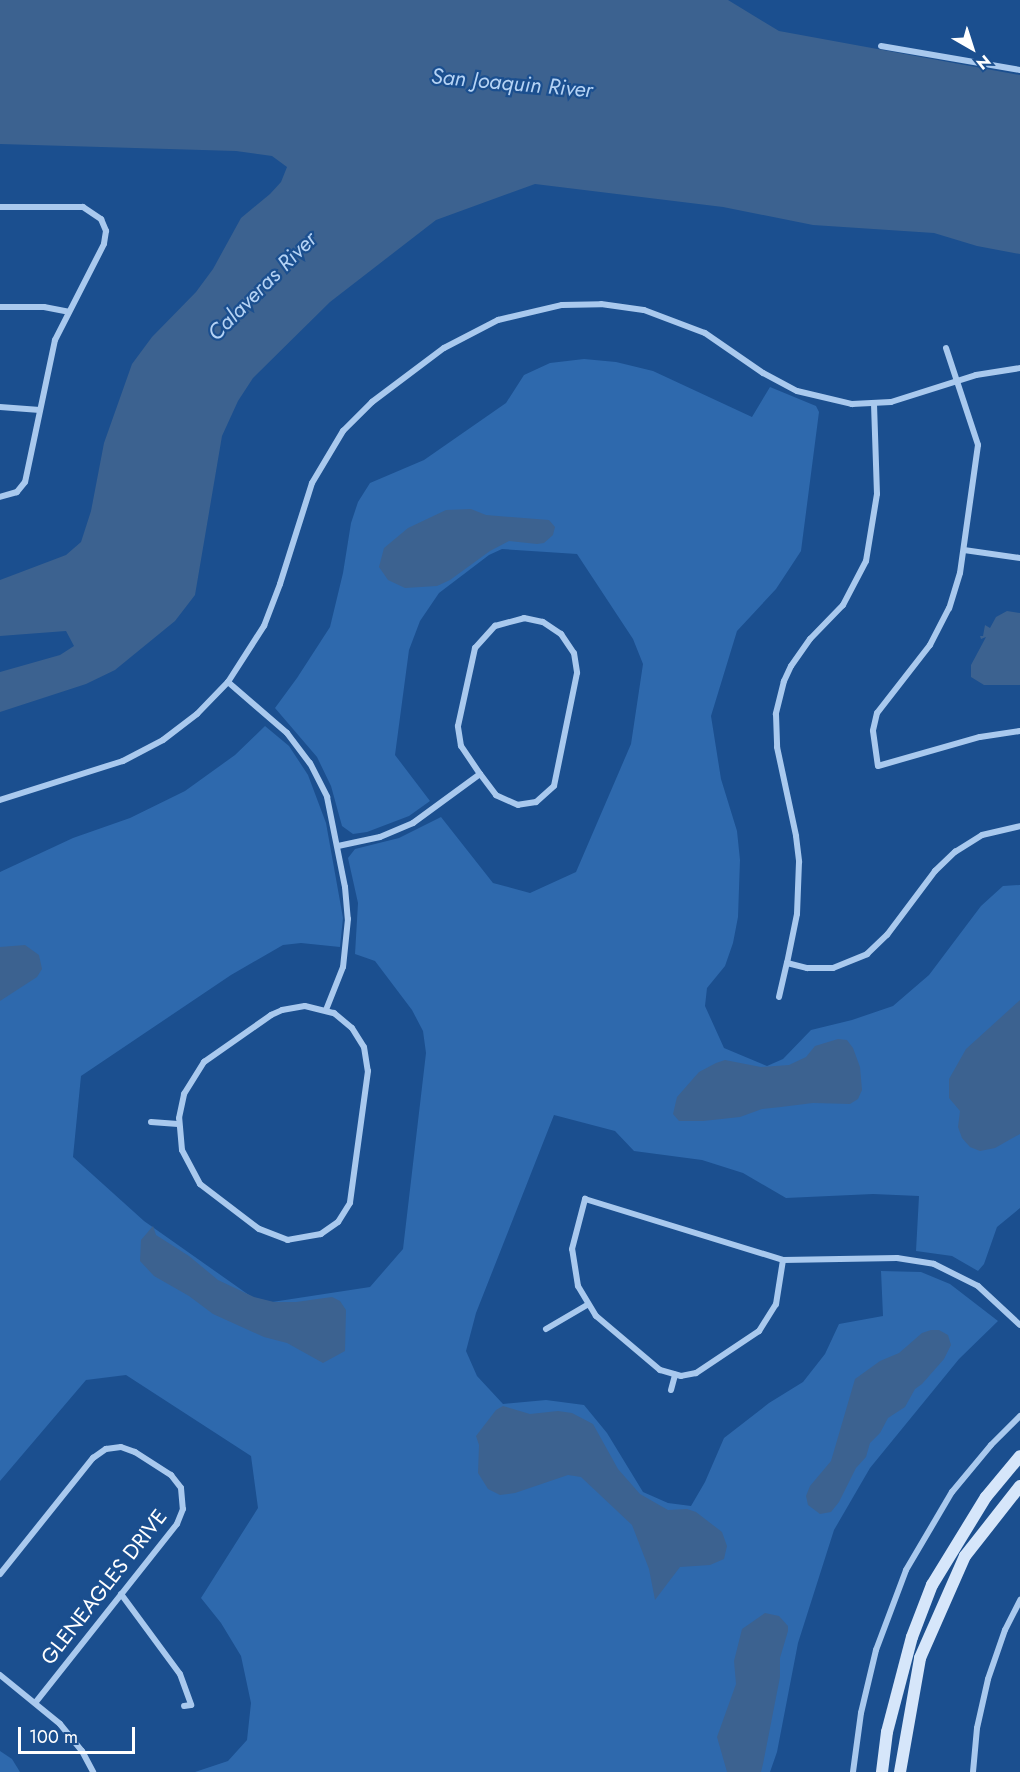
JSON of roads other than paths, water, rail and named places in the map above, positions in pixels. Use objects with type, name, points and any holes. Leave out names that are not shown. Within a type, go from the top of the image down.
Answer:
[{"type":"main road","points":[[882,1772],[887,1732],[909,1647],[932,1585],[986,1497],[1020,1456]]},
{"type":"main road","points":[[900,1772],[920,1658],[965,1556],[1020,1486]]},
{"type":"street","points":[[881,46],[1020,70]]},
{"type":"street","points":[[0,207],[83,207],[101,219],[106,231],[104,243],[55,340],[25,482],[17,492],[0,497]]},
{"type":"street","points":[[0,800],[100,770],[143,751],[181,727],[228,682],[253,646],[273,604],[312,483],[331,448],[372,402],[444,348],[482,326],[519,313],[562,305],[601,304],[634,308],[665,316],[705,333],[763,373],[797,392],[833,402],[874,404],[908,398],[994,370],[1020,368]]},
{"type":"street","points":[[0,307],[44,307],[69,312]]},
{"type":"street","points":[[946,348],[978,445],[964,550],[955,592],[941,626],[919,660],[877,713],[873,731],[878,766],[980,737],[1020,731]]},
{"type":"street","points":[[778,997],[797,914],[799,862],[793,819],[777,747],[776,714],[784,681],[791,666],[810,639],[843,605],[866,561],[877,494],[874,404]]},
{"type":"street","points":[[0,407],[40,410]]},
{"type":"street","points":[[964,550],[1020,558]]},
{"type":"street","points":[[524,618],[543,622],[561,634],[569,644],[577,673],[554,786],[536,802],[519,805],[496,795],[480,774],[461,746],[458,726],[475,648],[487,632],[504,622],[524,618]]},
{"type":"street","points":[[228,682],[287,733],[310,762],[327,797],[347,900],[347,935],[343,967],[326,1010]]},
{"type":"street","points":[[338,846],[380,837],[412,823],[480,774]]},
{"type":"street","points":[[787,963],[807,968],[832,968],[867,954],[887,935],[935,871],[955,852],[981,835],[1020,826]]},
{"type":"street","points":[[305,1006],[326,1010],[344,1020],[359,1037],[364,1047],[368,1071],[354,1192],[345,1213],[330,1228],[310,1238],[299,1240],[278,1238],[259,1229],[200,1184],[186,1162],[178,1124],[180,1106],[189,1082],[214,1054],[282,1010],[305,1006]]},
{"type":"street","points":[[152,1122],[178,1124]]},
{"type":"street","points":[[783,1260],[776,1304],[759,1331],[696,1372],[675,1375],[660,1370],[603,1323],[587,1305],[578,1286],[572,1262],[574,1236],[585,1199],[783,1260],[897,1258],[933,1264],[962,1276],[978,1286],[1020,1325]]},
{"type":"street","points":[[546,1329],[587,1305]]},
{"type":"street","points":[[671,1390],[675,1375]]},
{"type":"street","points":[[853,1772],[861,1713],[876,1650],[906,1570],[952,1492],[991,1445],[1020,1416]]},
{"type":"street","name":"GLENEAGLES DRIVE","points":[[0,1574],[93,1458],[106,1449],[121,1447],[135,1452],[171,1474],[181,1488],[184,1501],[177,1524],[34,1702]]},
{"type":"street","points":[[121,1594],[180,1674],[191,1705],[183,1706]]},
{"type":"street","points":[[973,1772],[977,1728],[988,1679],[1005,1630],[1020,1600]]},
{"type":"street","points":[[0,1675],[34,1702],[71,1737],[93,1772]]},
{"type":"water","points":[[0,0],[728,0],[779,31],[1020,75],[1020,254],[977,246],[934,233],[813,225],[723,207],[535,184],[436,220],[330,302],[253,378],[238,401],[222,436],[195,595],[175,621],[115,670],[86,684],[0,712],[0,672],[60,655],[74,646],[66,631],[0,636],[0,580],[66,555],[81,542],[91,511],[104,443],[132,364],[152,337],[196,292],[213,269],[241,218],[281,182],[287,167],[272,156],[236,151],[0,144]]},
{"type":"water","points":[[471,509],[486,515],[549,520],[555,527],[553,535],[544,543],[537,544],[509,541],[490,551],[450,580],[437,586],[405,588],[388,580],[379,567],[384,548],[408,528],[446,510]]},
{"type":"water","points":[[1007,611],[1020,613],[1020,685],[984,685],[971,677],[971,665],[986,637],[981,639],[980,636],[983,636],[985,625],[990,628],[996,617]]},
{"type":"water","points":[[25,945],[39,955],[42,969],[37,977],[0,1001],[0,947]]},
{"type":"water","points":[[1020,1000],[1020,1134],[995,1148],[980,1151],[970,1147],[962,1138],[958,1127],[960,1111],[949,1098],[949,1079],[966,1049]]},
{"type":"water","points":[[838,1039],[847,1040],[853,1048],[860,1067],[862,1090],[858,1099],[850,1104],[813,1103],[762,1109],[740,1117],[703,1121],[679,1121],[673,1114],[677,1097],[699,1072],[716,1063],[725,1060],[761,1067],[789,1065],[806,1057],[815,1046]]},
{"type":"water","points":[[153,1226],[156,1235],[189,1256],[218,1280],[254,1297],[274,1302],[296,1302],[332,1297],[340,1301],[346,1310],[345,1351],[323,1363],[287,1343],[264,1337],[213,1314],[189,1296],[154,1276],[140,1261],[141,1240]]},
{"type":"water","points":[[939,1330],[948,1335],[951,1345],[944,1359],[915,1389],[905,1407],[888,1418],[880,1433],[870,1443],[866,1457],[856,1468],[839,1502],[831,1512],[820,1514],[808,1505],[806,1496],[810,1486],[831,1461],[855,1379],[880,1361],[899,1353],[922,1333]]},
{"type":"water","points":[[503,1406],[530,1414],[558,1411],[572,1413],[593,1424],[618,1469],[640,1494],[668,1510],[687,1509],[696,1512],[722,1532],[727,1546],[724,1559],[710,1565],[680,1567],[655,1600],[649,1569],[632,1525],[581,1477],[568,1475],[515,1493],[500,1495],[488,1489],[478,1473],[479,1445],[476,1436],[496,1410]]},
{"type":"water","points":[[765,1613],[779,1616],[788,1626],[788,1631],[780,1658],[780,1677],[763,1764],[761,1772],[727,1772],[717,1737],[736,1684],[734,1661],[742,1629]]},
{"type":"water label","name":"San Joaquin River","points":[[512,83]]},
{"type":"water label","name":"Calaveras River","points":[[262,286]]}]
